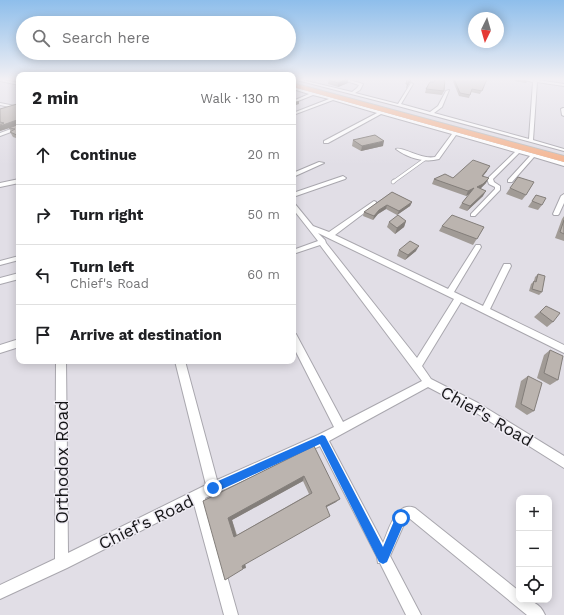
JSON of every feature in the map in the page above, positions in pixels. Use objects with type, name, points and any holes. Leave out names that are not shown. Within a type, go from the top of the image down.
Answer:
[{"type":"highway","points":[[382,108],[564,159]]},
{"type":"highway","points":[[388,108],[564,155]]},
{"type":"street","points":[[7,110],[15,108]]},
{"type":"street","points":[[296,113],[310,108]]},
{"type":"street","points":[[365,108],[564,164]]},
{"type":"street","points":[[408,108],[564,150]]},
{"type":"street","points":[[430,114],[439,108]]},
{"type":"street","points":[[531,141],[533,108]]},
{"type":"street","points":[[563,109],[564,114]]},
{"type":"street","points":[[326,142],[381,112]]},
{"type":"street","points":[[421,124],[438,124]]},
{"type":"street","points":[[0,135],[16,128]]},
{"type":"street","points":[[398,149],[425,159],[437,158],[455,133]]},
{"type":"street","points":[[473,215],[498,189],[497,186],[491,183],[490,179],[518,151]]},
{"type":"street","points":[[510,181],[534,155]]},
{"type":"street","points":[[296,174],[321,163]]},
{"type":"street","points":[[296,194],[343,178]]},
{"type":"street","points":[[0,185],[16,182]]},
{"type":"street","points":[[556,214],[564,196]]},
{"type":"street","points":[[330,235],[374,203]]},
{"type":"street","points":[[296,209],[323,242],[428,382]]},
{"type":"street","points":[[312,228],[330,235],[450,294],[563,346]]},
{"type":"street","points":[[296,251],[323,242]]},
{"type":"street","points":[[450,294],[478,248]]},
{"type":"street","points":[[0,263],[16,259]]},
{"type":"street","points":[[485,310],[507,266]]},
{"type":"street","points":[[0,281],[16,277]]},
{"type":"street","points":[[417,366],[459,298]]},
{"type":"street","points":[[296,343],[340,429]]},
{"type":"street","points":[[0,349],[16,344]]},
{"type":"street","name":"Orthodox Road","points":[[61,364],[62,563]]},
{"type":"street","points":[[181,364],[213,488]]},
{"type":"street","name":"Chief's Road","points":[[0,592],[213,488],[322,439],[428,382],[474,406],[564,462]]},
{"type":"street","points":[[322,439],[414,615]]},
{"type":"street","points":[[198,496],[231,615]]},
{"type":"street","points":[[383,558],[401,518],[406,512],[411,512],[516,598]]},
{"type":"street","points":[[523,603],[538,615]]},
{"type":"lane","points":[[393,182],[425,159]]},
{"type":"building","points":[[16,108],[16,120],[0,126],[4,123],[0,122],[0,109]]},
{"type":"building","points":[[16,125],[16,135],[10,132],[15,129],[9,128]]},
{"type":"building","points":[[375,135],[384,141],[362,146],[353,140]]},
{"type":"building","points":[[473,160],[490,166],[482,176],[489,178],[477,187],[486,191],[470,206],[462,203],[474,188],[468,191],[434,179],[445,174],[453,178]]},
{"type":"building","points":[[518,177],[534,182],[526,195],[510,188]]},
{"type":"building","points":[[392,192],[412,202],[399,211],[387,205],[379,210],[374,216],[364,212]]},
{"type":"building","points":[[536,195],[546,198],[542,205],[532,201]]},
{"type":"building","points":[[398,215],[406,221],[397,228],[389,222]]},
{"type":"building","points":[[452,215],[484,227],[477,239],[442,226]]},
{"type":"building","points":[[564,220],[564,234],[560,232]]},
{"type":"building","points":[[410,241],[419,246],[408,255],[399,250]]},
{"type":"building","points":[[538,274],[545,276],[542,292],[532,289]]},
{"type":"building","points":[[546,306],[560,313],[553,322],[540,312]]},
{"type":"building","points":[[550,350],[563,356],[558,380],[544,373]]},
{"type":"building","points":[[528,376],[542,383],[534,411],[521,404]]},
{"type":"building","points":[[314,446],[340,499],[326,506],[330,516],[242,566],[243,569],[225,580],[203,501]],"holes":[[[304,476],[312,493],[234,537],[228,518]]]},
{"type":"route","points":[[213,488],[322,439],[383,558],[401,518]]}]
